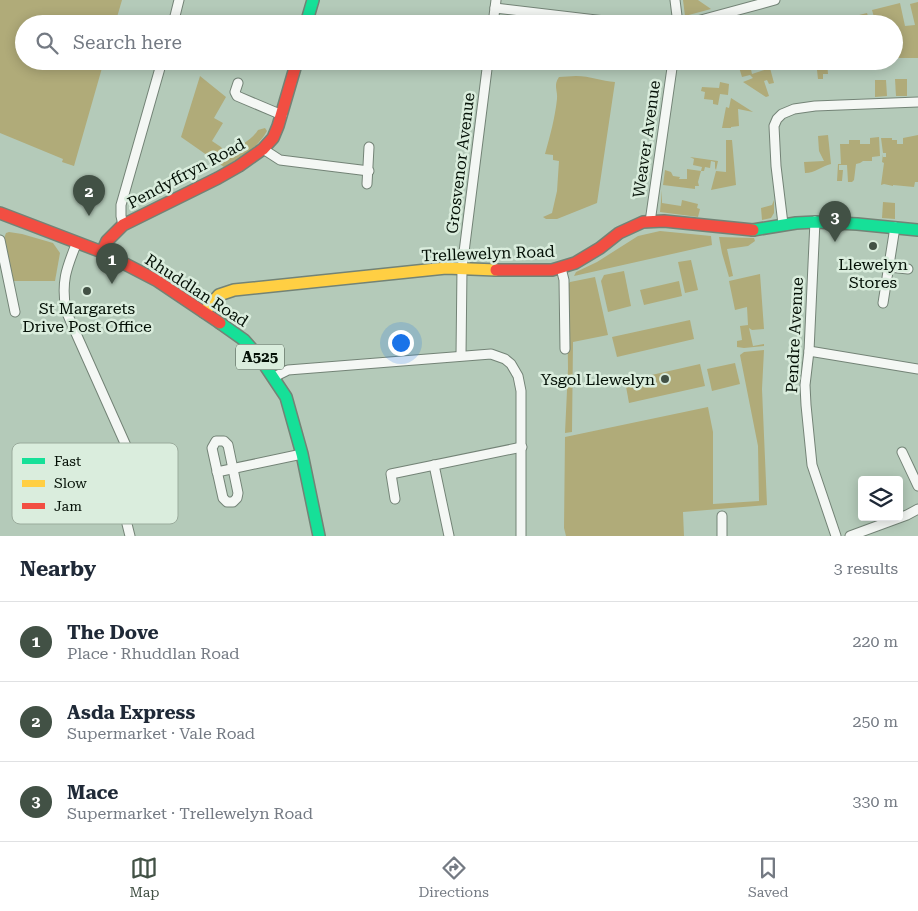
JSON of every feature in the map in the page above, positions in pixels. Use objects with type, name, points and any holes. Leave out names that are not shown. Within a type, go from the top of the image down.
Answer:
[{"type":"street","points":[[176,15],[180,0]]},
{"type":"street","points":[[308,15],[312,0]]},
{"type":"street","points":[[675,0],[677,15]]},
{"type":"street","points":[[719,15],[774,0]]},
{"type":"street","points":[[496,4],[570,15]]},
{"type":"street","points":[[123,225],[120,216],[121,205],[159,70]]},
{"type":"street","name":"Pendyffryn Road","points":[[102,252],[107,241],[123,225],[218,178],[240,166],[263,149],[273,138],[282,115],[294,70]]},
{"type":"street","name":"Grosvenor Avenue","points":[[461,355],[462,268],[487,70]]},
{"type":"street","name":"Weaver Avenue","points":[[650,222],[672,70]]},
{"type":"street","points":[[238,83],[235,92],[237,96],[282,115]]},
{"type":"street","points":[[783,224],[776,166],[774,126],[782,114],[794,108],[815,106],[918,102]]},
{"type":"street","points":[[367,184],[369,147]]},
{"type":"street","points":[[263,149],[280,160],[369,171]]},
{"type":"street","name":"A525","points":[[1,215],[102,252]]},
{"type":"street","name":"Trellewelyn Road","points":[[204,312],[218,295],[234,290],[446,268],[534,271],[561,268],[575,263],[632,226],[650,222],[664,221],[756,230],[783,224],[814,222],[865,223],[918,230]]},
{"type":"street","name":"Pendre Avenue","points":[[814,222],[809,351],[805,385],[812,465],[836,536]]},
{"type":"street","points":[[883,303],[895,227]]},
{"type":"street","points":[[0,240],[15,312]]},
{"type":"street","points":[[77,242],[64,279],[63,295],[66,311],[125,443]]},
{"type":"street","name":"Rhuddlan Road","points":[[102,252],[156,280],[204,312],[244,340],[260,358],[286,397],[302,454],[319,536]]},
{"type":"street","points":[[889,267],[908,270]]},
{"type":"street","points":[[561,268],[564,280],[565,349]]},
{"type":"street","points":[[809,351],[918,369]]},
{"type":"street","points":[[274,377],[288,370],[461,355],[491,354],[505,359],[516,371],[521,392],[521,536]]},
{"type":"street","points":[[219,440],[224,441],[228,445],[233,468],[238,495],[233,502],[227,502],[223,498],[217,472],[212,448],[214,443],[219,440]]},
{"type":"street","points":[[395,499],[390,474],[522,447]]},
{"type":"street","points":[[902,452],[918,486]]},
{"type":"street","points":[[217,472],[302,454]]},
{"type":"street","points":[[434,465],[449,536]]},
{"type":"street","points":[[850,536],[907,515],[918,509]]},
{"type":"street","points":[[722,516],[722,534],[733,532]]},
{"type":"shaded area","points":[[0,0],[122,0],[118,15],[15,15],[15,70],[101,70],[74,166],[62,162],[63,159],[0,133]]},
{"type":"shaded area","points":[[683,0],[698,0],[711,9],[689,15],[685,15]]},
{"type":"shaded area","points":[[918,2],[918,58],[903,58],[903,17],[905,26],[915,25],[910,4]]},
{"type":"shaded area","points":[[900,3],[903,15],[873,15],[872,10]]},
{"type":"shaded area","points":[[740,70],[751,70],[752,74],[771,70],[774,83],[769,84],[767,80],[764,81],[769,96],[766,97],[743,82],[753,78],[750,75],[742,77]]},
{"type":"shaded area","points":[[817,70],[828,70],[828,74],[823,74],[823,79],[818,79]]},
{"type":"shaded area","points":[[200,76],[226,97],[214,118],[223,123],[212,141],[221,147],[226,154],[230,154],[258,130],[265,128],[267,131],[253,148],[224,167],[181,137]]},
{"type":"shaded area","points":[[576,76],[615,82],[597,203],[557,219],[546,219],[543,217],[552,213],[557,191],[559,161],[553,160],[553,155],[545,154],[556,106],[556,83],[559,77]]},
{"type":"shaded area","points":[[895,79],[907,79],[907,96],[896,96]]},
{"type":"shaded area","points":[[875,80],[886,80],[887,96],[875,97]]},
{"type":"shaded area","points":[[720,82],[729,84],[728,95],[720,94],[718,105],[713,104],[713,100],[704,99],[705,92],[701,91],[702,87],[719,88]]},
{"type":"shaded area","points":[[731,98],[753,112],[738,109],[739,126],[722,128],[726,107],[729,108]]},
{"type":"shaded area","points":[[828,135],[831,164],[805,173],[804,162],[824,161],[819,151],[818,136]]},
{"type":"shaded area","points":[[918,135],[918,182],[915,182],[914,187],[881,185],[884,163],[882,162],[883,154],[883,157],[886,157],[886,153],[883,153],[881,138],[892,138],[892,140],[897,140],[897,144],[903,144],[903,138]]},
{"type":"shaded area","points":[[879,137],[880,156],[872,157],[872,161],[863,161],[856,164],[854,180],[852,182],[848,182],[847,165],[839,165],[839,170],[843,170],[842,181],[837,181],[838,164],[841,164],[840,144],[849,144],[849,140],[860,140],[860,144],[870,144],[870,138]]},
{"type":"shaded area","points":[[726,140],[732,140],[736,185],[711,190],[716,171],[726,172]]},
{"type":"shaded area","points":[[690,157],[718,161],[716,170],[715,162],[711,161],[710,168],[705,167],[704,171],[701,171],[702,167],[693,165],[694,159]]},
{"type":"shaded area","points":[[687,169],[701,171],[698,182],[699,186],[695,186],[695,189],[663,185],[665,170],[671,172],[673,176],[680,177],[679,179],[687,179]]},
{"type":"shaded area","points":[[662,190],[662,203],[681,206],[682,200],[698,204],[697,208],[700,209],[698,217],[660,212]]},
{"type":"shaded area","points":[[774,200],[774,213],[771,218],[762,220],[761,208],[772,205]]},
{"type":"shaded area","points":[[883,202],[895,203],[895,219],[882,218]]},
{"type":"shaded area","points":[[660,231],[711,236],[712,245],[574,276],[576,272],[597,262],[638,236]]},
{"type":"shaded area","points":[[9,232],[53,243],[60,253],[55,281],[12,281],[3,241],[6,233]]},
{"type":"shaded area","points":[[719,237],[754,238],[755,241],[748,246],[727,249],[733,276],[729,277]]},
{"type":"shaded area","points":[[691,260],[698,290],[685,293],[678,262]]},
{"type":"shaded area","points":[[624,271],[631,306],[608,312],[601,281],[604,275]]},
{"type":"shaded area","points":[[760,274],[764,329],[752,330],[749,328],[753,346],[764,344],[764,346],[737,347],[737,341],[742,340],[740,326],[748,325],[747,307],[735,310],[729,281]]},
{"type":"shaded area","points":[[595,277],[608,335],[573,342],[572,432],[565,433],[568,369],[567,286],[570,282]]},
{"type":"shaded area","points":[[679,281],[682,296],[644,305],[640,290]]},
{"type":"shaded area","points":[[690,320],[694,339],[617,357],[612,337]]},
{"type":"shaded area","points":[[764,350],[762,389],[767,505],[683,512],[684,536],[566,536],[564,528],[565,437],[708,407],[713,432],[713,504],[759,501],[758,446],[740,355],[744,352]]},
{"type":"shaded area","points":[[735,363],[740,384],[712,391],[707,369]]},
{"type":"shaded area","points":[[700,364],[705,386],[629,403],[625,381]]},
{"type":"traffic: fast","points":[[309,15],[313,0]]},
{"type":"traffic: fast","points":[[753,230],[796,223],[816,222],[918,230]]},
{"type":"traffic: fast","points":[[220,323],[244,340],[260,358],[286,397],[302,454],[319,536]]},
{"type":"traffic: slow","points":[[204,312],[219,295],[234,290],[446,268],[496,270]]},
{"type":"traffic: jam","points":[[102,252],[107,241],[123,225],[218,178],[263,149],[273,138],[278,126],[294,70]]},
{"type":"traffic: jam","points":[[0,213],[102,252],[156,280],[220,323]]},
{"type":"traffic: jam","points":[[496,270],[552,270],[575,263],[600,248],[619,233],[643,222],[664,221],[753,230]]},
{"type":"place","name":"Asda Express","points":[[89,216]]},
{"type":"place","name":"Mace","points":[[835,242]]},
{"type":"place","name":"Llewelyn Stores","points":[[873,246]]},
{"type":"place","name":"The Dove","points":[[112,284]]},
{"type":"place","name":"St Margarets Drive Post Office","points":[[87,291]]},
{"type":"place","name":"Ysgol Llewelyn","points":[[665,379]]}]
